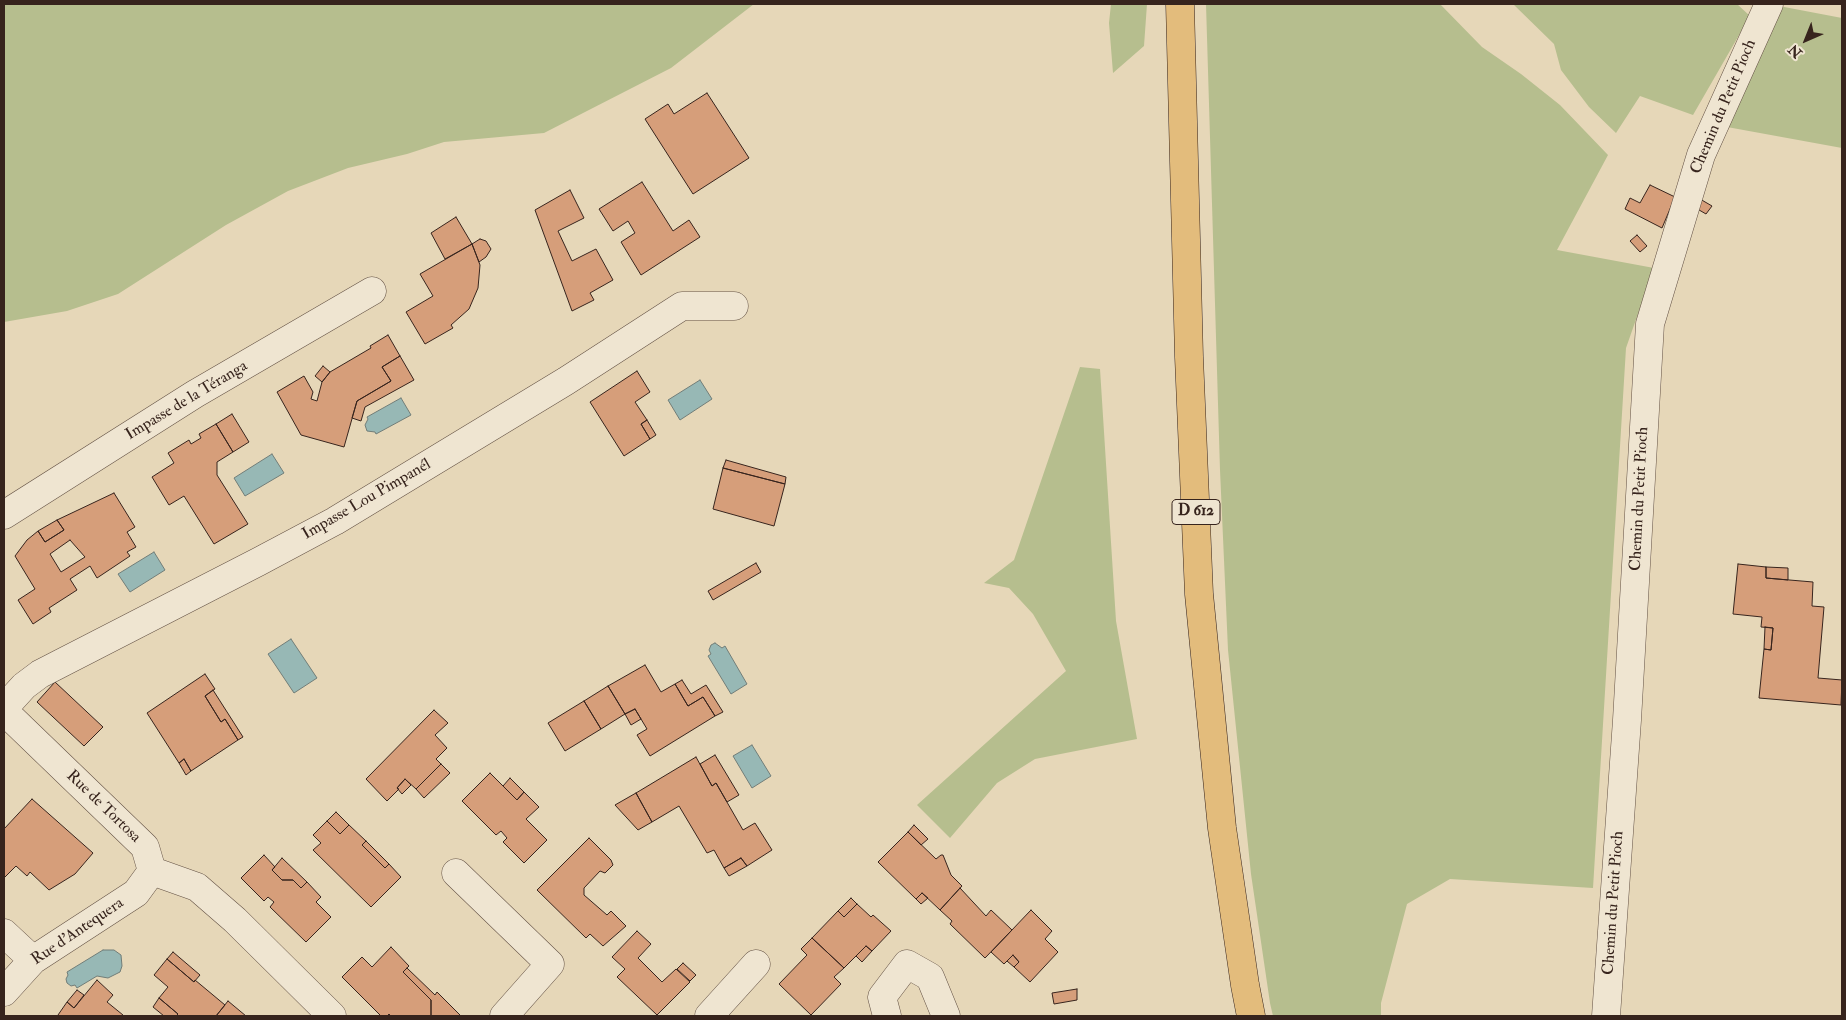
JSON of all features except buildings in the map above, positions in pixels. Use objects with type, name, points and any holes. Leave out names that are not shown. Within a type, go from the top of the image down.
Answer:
[{"type":"highway","name":"D 612","points":[[1180,4],[1189,357],[1199,594],[1222,828],[1251,1016]]},
{"type":"street","name":"Chemin du Petit Pioch","points":[[1606,1016],[1626,739],[1650,324],[1701,155],[1770,4]]},
{"type":"street","name":"Impasse de la Téranga","points":[[4,515],[195,394],[372,291]]},
{"type":"street","name":"Impasse Lou Pimpanél","points":[[4,710],[24,686],[40,674],[335,521],[557,386],[682,306],[734,306]]},
{"type":"street","name":"Rue de Tortosa","points":[[4,710],[145,846],[152,871]]},
{"type":"street","name":"Rue d'Antequera","points":[[4,992],[33,960],[136,893],[152,871]]},
{"type":"street","points":[[152,871],[197,887],[235,920],[332,1016]]},
{"type":"street","points":[[456,873],[550,964],[504,1016]]},
{"type":"street","points":[[4,933],[33,960]]},
{"type":"street","points":[[708,1016],[756,964]]},
{"type":"street","points":[[887,1016],[882,997],[908,964],[930,977],[946,1016]]},
{"type":"green space","points":[[4,4],[754,4],[671,68],[544,133],[444,142],[407,154],[348,168],[288,191],[226,225],[118,294],[67,311],[4,322]]},
{"type":"green space","points":[[1111,4],[1147,4],[1144,46],[1113,73],[1109,23]]},
{"type":"green space","points":[[1206,4],[1440,4],[1482,47],[1521,74],[1560,105],[1608,155],[1557,250],[1654,268],[1626,348],[1593,888],[1450,879],[1407,904],[1381,1003],[1381,1016],[1273,1016],[1270,1003],[1251,874],[1228,650],[1220,470]]},
{"type":"green space","points":[[1513,4],[1737,4],[1750,16],[1693,115],[1640,96],[1616,133],[1589,107],[1561,70],[1554,44]]},
{"type":"green space","points":[[1779,6],[1842,18],[1842,148],[1727,127]]},
{"type":"green space","points":[[1080,367],[1100,369],[1116,621],[1137,739],[1035,759],[997,783],[950,838],[917,805],[1066,671],[1033,614],[1009,588],[984,583],[1014,560]]},
{"type":"water","points":[[700,380],[712,399],[680,420],[668,400]]},
{"type":"water","points":[[401,398],[411,415],[376,434],[375,432],[367,431],[365,425],[367,417]]},
{"type":"water","points":[[272,454],[284,473],[245,496],[234,478]]},
{"type":"water","points":[[154,552],[165,570],[130,592],[118,574]]},
{"type":"water","points":[[291,639],[317,678],[294,693],[268,654]]},
{"type":"water","points":[[715,643],[722,648],[725,646],[747,684],[731,694],[708,656],[711,654],[709,650],[711,645]]},
{"type":"water","points":[[752,745],[771,776],[752,788],[733,756]]},
{"type":"water","points":[[103,950],[114,950],[121,955],[122,966],[120,972],[108,978],[97,976],[77,988],[75,985],[71,986],[67,983],[67,972]]}]
